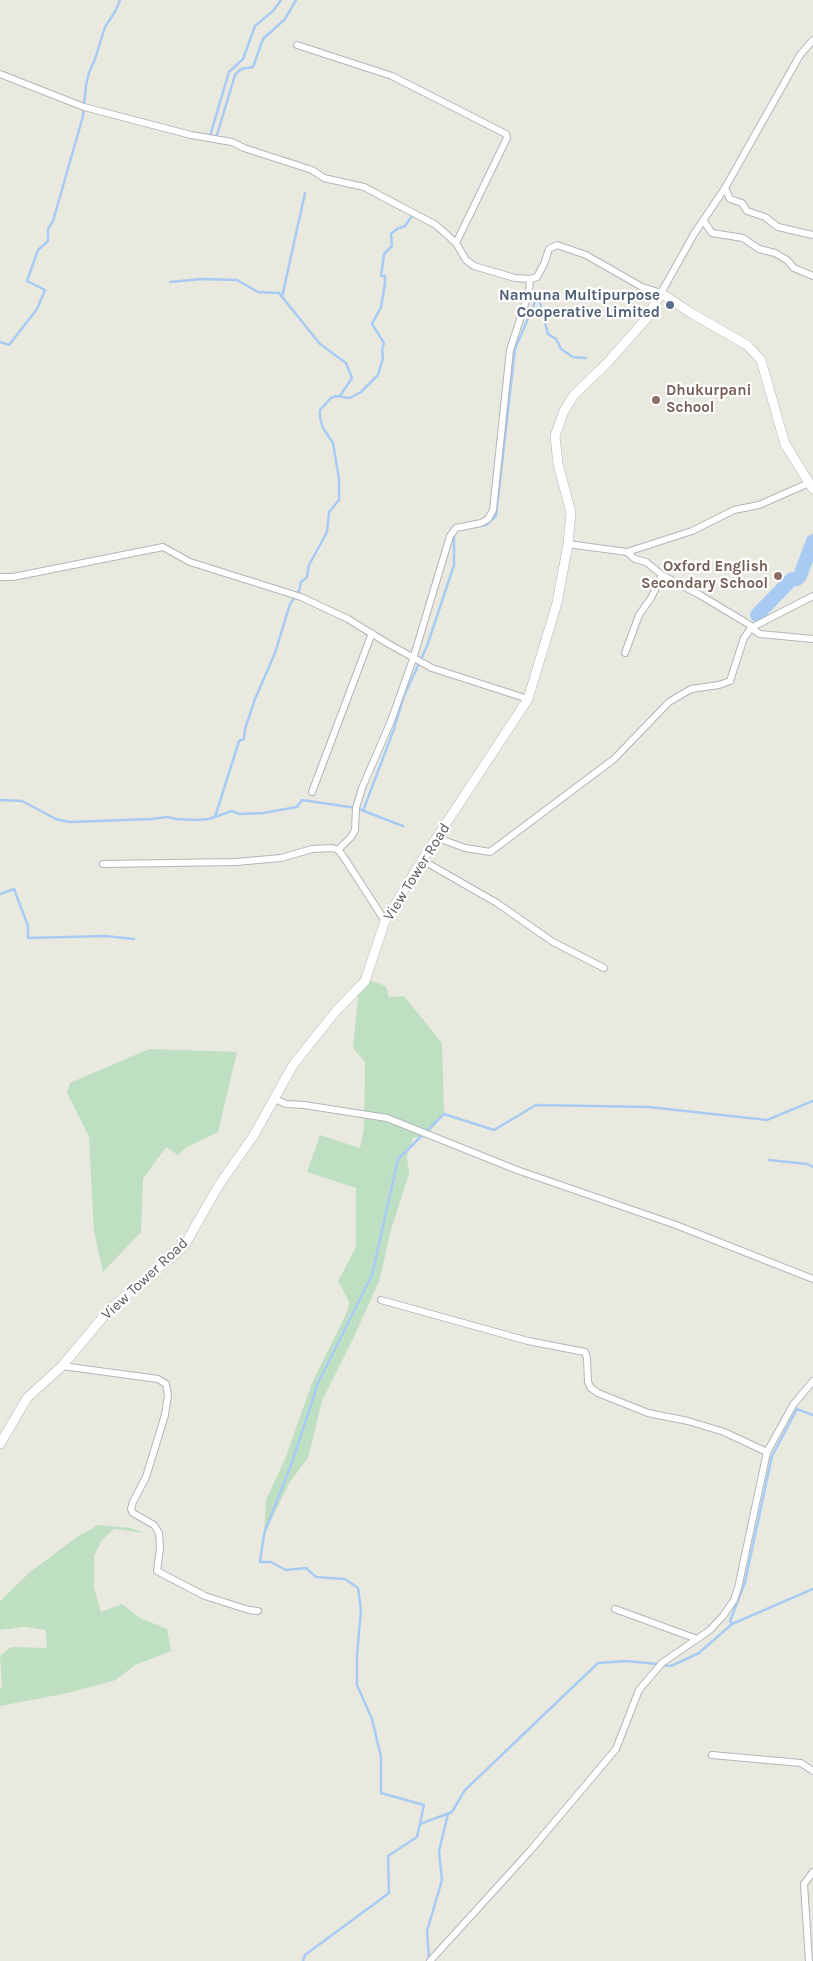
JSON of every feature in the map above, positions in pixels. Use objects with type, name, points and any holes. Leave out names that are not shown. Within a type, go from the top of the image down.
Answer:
[{"type":"street","points":[[661,293],[703,220],[725,188],[800,56],[813,40]]},
{"type":"street","points":[[297,45],[392,76],[506,134],[507,138],[456,243]]},
{"type":"street","points":[[0,74],[84,107],[191,135],[232,142],[244,148],[312,170],[324,178],[364,187],[436,224],[456,243],[466,260],[474,266],[516,278],[530,279],[537,277],[550,249],[557,245],[586,256],[642,287],[661,293],[691,313],[747,345],[761,360],[785,444],[811,486],[759,505],[734,510],[692,531],[627,552],[568,544]]},
{"type":"street","points":[[725,188],[730,199],[742,203],[747,211],[765,218],[778,227],[813,235]]},
{"type":"street","points":[[703,220],[712,233],[742,238],[759,249],[776,253],[787,260],[794,268],[813,276]]},
{"type":"street","points":[[338,850],[351,838],[355,830],[356,808],[362,788],[391,721],[413,659],[450,536],[456,528],[481,523],[488,519],[493,510],[510,350],[528,292],[530,279]]},
{"type":"street","name":"View Tower Road","points":[[0,1444],[27,1398],[62,1366],[109,1310],[184,1246],[205,1208],[254,1135],[293,1065],[336,1011],[365,981],[385,921],[422,860],[528,699],[557,603],[568,544],[571,513],[558,464],[555,436],[564,411],[574,395],[607,363],[647,318],[661,293]]},
{"type":"street","points":[[0,576],[13,577],[164,547],[190,562],[301,597],[348,619],[413,659],[432,668],[528,699]]},
{"type":"street","points":[[627,552],[635,559],[646,562],[662,576],[700,595],[750,625],[750,628],[760,634],[813,639]]},
{"type":"street","points":[[625,653],[640,615],[662,576]]},
{"type":"street","points":[[438,838],[465,848],[490,852],[614,759],[669,702],[691,689],[719,685],[730,681],[744,638],[750,628],[813,596]]},
{"type":"street","points":[[312,792],[372,633]]},
{"type":"street","points":[[103,864],[236,862],[281,858],[312,849],[332,848],[338,850],[344,856],[385,921]]},
{"type":"street","points":[[422,860],[497,903],[553,942],[604,968]]},
{"type":"street","points":[[275,1098],[286,1104],[304,1104],[387,1118],[408,1125],[426,1134],[576,1192],[676,1225],[813,1279]]},
{"type":"street","points":[[381,1300],[528,1341],[584,1352],[587,1358],[588,1382],[591,1388],[598,1393],[648,1413],[688,1421],[724,1432],[768,1452]]},
{"type":"street","points":[[62,1366],[158,1379],[166,1384],[168,1395],[165,1415],[146,1477],[131,1509],[133,1513],[154,1525],[159,1533],[160,1548],[157,1571],[205,1596],[258,1611]]},
{"type":"street","points":[[430,1961],[530,1851],[616,1749],[640,1690],[662,1663],[717,1623],[734,1600],[768,1452],[794,1405],[813,1381]]},
{"type":"street","points":[[615,1609],[697,1639]]},
{"type":"street","points":[[712,1755],[801,1763],[813,1771]]},
{"type":"street","points":[[809,1961],[804,1884],[813,1872]]},
{"type":"green space","points":[[360,977],[386,986],[389,997],[404,996],[442,1043],[444,1114],[427,1135],[413,1138],[407,1157],[409,1174],[390,1233],[380,1279],[322,1401],[308,1458],[290,1482],[264,1534],[266,1500],[285,1459],[312,1383],[348,1310],[349,1302],[338,1281],[356,1247],[356,1188],[307,1172],[320,1135],[360,1148],[364,1128],[365,1062],[353,1048]]},
{"type":"green space","points":[[149,1049],[237,1052],[218,1132],[187,1147],[178,1155],[166,1147],[143,1179],[141,1232],[103,1272],[94,1232],[89,1137],[67,1093],[70,1083]]},
{"type":"green space","points":[[98,1525],[131,1528],[144,1533],[114,1529],[102,1540],[94,1556],[94,1588],[101,1612],[122,1604],[140,1618],[167,1629],[171,1651],[135,1665],[116,1680],[68,1693],[0,1706],[0,1689],[2,1686],[0,1656],[11,1647],[47,1648],[46,1630],[24,1627],[0,1630],[0,1601],[30,1572],[77,1537]]},
{"type":"waterway","points":[[0,342],[9,345],[37,309],[45,290],[27,281],[38,250],[48,241],[48,229],[53,221],[83,116],[89,73],[105,27],[120,0]]},
{"type":"waterway","points":[[210,136],[229,72],[243,59],[255,26],[273,11],[281,0]]},
{"type":"waterway","points":[[216,138],[235,75],[241,69],[253,67],[263,39],[285,19],[296,0]]},
{"type":"waterway","points":[[282,297],[305,193]]},
{"type":"waterway","points":[[215,817],[239,741],[244,739],[245,729],[255,699],[275,653],[290,604],[299,591],[301,582],[307,577],[309,565],[327,532],[329,512],[339,500],[339,479],[333,443],[323,428],[320,410],[331,398],[336,396],[350,398],[361,392],[378,375],[383,358],[382,350],[384,343],[372,324],[381,307],[385,284],[385,276],[381,276],[384,254],[392,246],[391,234],[405,226],[411,217]]},
{"type":"waterway","points":[[170,282],[202,279],[237,280],[258,292],[279,293],[320,344],[346,363],[352,378],[340,396]]},
{"type":"waterway","points":[[481,526],[486,525],[496,516],[515,349],[538,295],[548,334],[556,339],[561,349],[573,357],[586,358]]},
{"type":"waterway","points":[[363,811],[394,729],[404,696],[427,646],[454,565],[454,534]]},
{"type":"waterway","points":[[757,615],[792,579],[797,579],[800,576],[813,541]]},
{"type":"waterway","points":[[0,800],[22,801],[56,819],[69,822],[167,817],[176,819],[209,819],[232,811],[239,814],[263,813],[297,807],[302,800],[356,808],[403,826]]},
{"type":"waterway","points":[[0,894],[14,889],[28,926],[28,938],[105,936],[134,939]]},
{"type":"waterway","points":[[303,1961],[305,1955],[389,1893],[388,1856],[417,1837],[424,1805],[381,1793],[381,1757],[372,1719],[357,1685],[357,1655],[361,1610],[358,1588],[345,1579],[316,1577],[306,1568],[286,1570],[271,1562],[260,1562],[264,1534],[291,1465],[318,1383],[372,1275],[398,1159],[444,1114],[494,1130],[536,1105],[649,1107],[767,1120],[813,1101]]},
{"type":"waterway","points":[[769,1160],[807,1164],[813,1167]]},
{"type":"waterway","points":[[732,1624],[730,1621],[745,1582],[772,1456],[797,1409],[813,1415]]},
{"type":"waterway","points":[[663,1665],[671,1666],[699,1653],[732,1624],[813,1589]]},
{"type":"waterway","points":[[420,1824],[452,1812],[465,1790],[598,1663],[626,1661],[657,1664]]},
{"type":"waterway","points":[[429,1960],[427,1931],[442,1880],[439,1851],[448,1814]]},
{"type":"place","name":"Namuna Multipurpose Cooperative Limited","points":[[670,305]]},
{"type":"place","name":"Dhukurpani School","points":[[656,400]]},
{"type":"place","name":"Oxford English Secondary School","points":[[778,576]]}]
